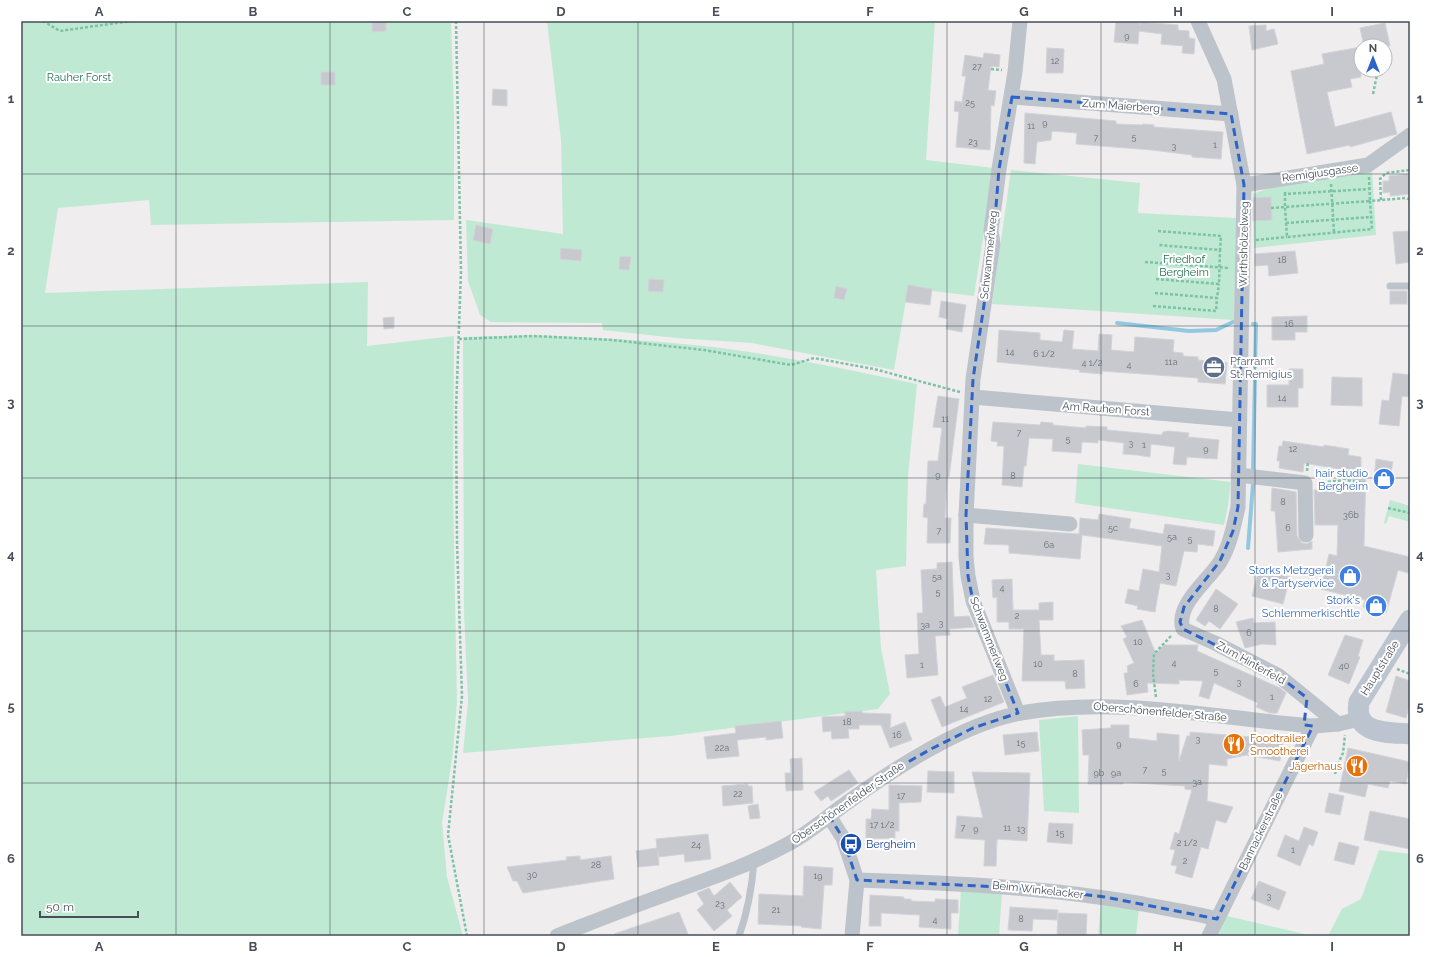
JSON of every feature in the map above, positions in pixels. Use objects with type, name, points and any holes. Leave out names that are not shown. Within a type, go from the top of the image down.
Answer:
[{"type":"street","name":"Schwammerlweg","points":[[1018,713],[973,601],[968,576],[966,515],[973,379],[993,244],[991,230],[999,169],[1012,97],[1020,21]]},
{"type":"street","name":"Wirthshölzelweg","points":[[1182,626],[1184,607],[1220,562],[1233,531],[1238,507],[1244,269],[1244,185],[1224,79],[1198,21]]},
{"type":"street","name":"Zum Maierberg","points":[[1012,97],[1231,114]]},
{"type":"street","name":"Remigiusgasse","points":[[1244,185],[1368,165],[1410,134]]},
{"type":"street","name":"Am Rauhen Forst","points":[[973,397],[1239,420]]},
{"type":"street","points":[[1238,475],[1306,483],[1306,535]]},
{"type":"street","points":[[966,515],[1070,524]]},
{"type":"street","name":"Hauptstraße","points":[[1348,722],[1358,710],[1359,702],[1410,620]]},
{"type":"street","name":"Zum Hinterfeld","points":[[1182,626],[1273,672],[1307,698],[1348,722]]},
{"type":"street","points":[[1296,724],[1306,716],[1307,698]]},
{"type":"street","name":"Oberschönenfelder Straße","points":[[557,936],[754,861],[789,844],[885,775],[931,749],[973,728],[1018,713],[1057,708],[1092,706],[1157,710],[1313,726],[1348,722]]},
{"type":"street","points":[[1348,722],[1376,731],[1410,734]]},
{"type":"street","name":"Bannackerstraße","points":[[1209,936],[1313,726]]},
{"type":"street","points":[[829,816],[843,838],[856,880],[852,936]]},
{"type":"street","name":"Beim Winkelacker","points":[[856,880],[954,883],[1039,889],[1105,897],[1217,919]]},
{"type":"lane","points":[[1390,286],[1410,286]]},
{"type":"lane","points":[[739,936],[748,910],[754,861]]},
{"type":"path","points":[[43,21],[60,31],[131,21]]},
{"type":"path","points":[[456,21],[461,271],[456,410],[457,534],[462,696],[448,835],[467,936]]},
{"type":"path","points":[[1373,94],[1376,78]]},
{"type":"path","points":[[1381,200],[1380,179],[1386,173],[1410,170]]},
{"type":"path","points":[[1244,241],[1372,229],[1369,175]]},
{"type":"path","points":[[1362,181],[1369,180]]},
{"type":"path","points":[[1331,183],[1334,232]]},
{"type":"path","points":[[1323,184],[1338,183]]},
{"type":"path","points":[[1285,187],[1287,237]]},
{"type":"path","points":[[1285,193],[1370,189]]},
{"type":"path","points":[[1271,208],[1406,198],[1410,200]]},
{"type":"path","points":[[1286,223],[1371,217]]},
{"type":"path","points":[[1153,306],[1216,311],[1219,284],[1221,236],[1158,231]]},
{"type":"path","points":[[1158,245],[1220,250]]},
{"type":"path","points":[[1145,262],[1244,269]]},
{"type":"path","points":[[1156,279],[1219,284]]},
{"type":"path","points":[[1155,293],[1217,298]]},
{"type":"path","points":[[459,339],[533,336],[612,340],[704,350],[791,365],[814,358],[874,369],[961,392],[973,397]]},
{"type":"path","points":[[1306,483],[1345,480],[1366,483]]},
{"type":"path","points":[[1388,508],[1410,513]]},
{"type":"path","points":[[1157,710],[1153,674],[1154,654],[1165,640],[1182,626]]},
{"type":"path","points":[[1336,774],[1338,764],[1343,753],[1348,722]]},
{"type":"highlighted area","points":[[1012,97],[1231,114],[1244,185],[1238,507],[1233,531],[1220,561],[1184,607],[1180,622],[1183,629],[1279,676],[1307,698],[1304,725],[1313,726],[1217,919],[1105,897],[1039,889],[857,880],[843,838],[829,816],[885,775],[931,749],[973,728],[1018,713],[973,601],[968,576],[966,515],[973,379],[993,244],[999,169]]},
{"type":"green space","name":"Rauher Forst","points":[[21,21],[451,21],[454,114],[454,220],[151,225],[149,200],[58,208],[45,293],[368,282],[367,346],[454,336],[453,491],[457,701],[453,753],[442,823],[447,877],[463,936],[21,936]]},
{"type":"green space","points":[[547,21],[935,21],[926,160],[994,168],[974,296],[908,288],[894,370],[752,343],[676,338],[603,330],[602,323],[491,322],[480,315],[468,281],[466,220],[563,234],[561,140]]},
{"type":"green space","points":[[1372,169],[1376,235],[1254,248],[1253,194],[1280,184]]},
{"type":"green space","name":"Friedhof Bergheim","points":[[1011,170],[1140,183],[1138,213],[1236,218],[1234,320],[992,304]]},
{"type":"green space","points":[[532,335],[640,340],[731,349],[811,362],[917,384],[908,476],[906,566],[876,570],[881,648],[890,694],[878,709],[670,736],[463,753],[468,702],[464,611],[463,337]]},
{"type":"green space","points":[[1078,464],[1231,482],[1224,525],[1075,503]]},
{"type":"green space","points":[[1390,500],[1410,506],[1410,522],[1389,516],[1386,524],[1384,523]]},
{"type":"green space","points":[[1078,716],[1079,813],[1044,811],[1039,720]]},
{"type":"green space","points":[[1379,850],[1410,854],[1410,936],[1328,936],[1342,909],[1361,899]]},
{"type":"green space","points":[[961,889],[1002,892],[999,936],[958,936]]},
{"type":"green space","points":[[1101,902],[1139,908],[1136,936],[1098,936]]},
{"type":"green space","points":[[1227,916],[1313,936],[1218,936]]},
{"type":"building","points":[[372,21],[386,21],[386,31],[372,32]]},
{"type":"building","points":[[1116,21],[1140,21],[1178,25],[1178,30],[1189,31],[1189,38],[1195,39],[1194,54],[1182,53],[1183,46],[1161,44],[1162,34],[1139,31],[1138,44],[1114,42]]},
{"type":"building","points":[[1385,23],[1388,38],[1362,38],[1360,28]]},
{"type":"building","points":[[1266,25],[1266,31],[1274,29],[1278,44],[1252,50],[1249,26]]},
{"type":"building","points":[[1047,48],[1064,49],[1063,73],[1046,73]]},
{"type":"building","points":[[1353,48],[1353,78],[1356,78],[1350,79],[1352,87],[1327,92],[1335,127],[1391,112],[1397,134],[1350,147],[1350,145],[1307,154],[1291,71],[1324,64],[1322,54]]},
{"type":"building","points":[[984,53],[1000,55],[999,67],[991,66],[988,90],[996,91],[994,106],[991,105],[990,150],[956,147],[959,112],[954,111],[955,101],[962,102],[966,76],[962,76],[965,55],[983,58]]},
{"type":"building","points":[[321,72],[335,72],[335,85],[321,85]]},
{"type":"building","points":[[493,89],[507,90],[507,106],[492,105]]},
{"type":"building","points":[[1025,113],[1116,121],[1116,124],[1143,124],[1154,125],[1154,127],[1223,132],[1221,159],[1192,157],[1192,155],[1152,150],[1076,144],[1077,133],[1052,131],[1051,140],[1037,142],[1035,164],[1024,163]]},
{"type":"building","points":[[1410,174],[1410,194],[1390,196],[1390,192],[1383,193],[1383,181],[1389,181],[1389,176]]},
{"type":"building","points":[[1271,197],[1272,220],[1253,221],[1253,198]]},
{"type":"building","points":[[476,225],[493,229],[490,244],[473,240]]},
{"type":"building","points":[[1410,231],[1410,262],[1396,264],[1393,232]]},
{"type":"building","points":[[561,248],[582,250],[581,261],[560,259]]},
{"type":"building","points":[[1295,251],[1298,273],[1269,276],[1268,265],[1255,266],[1255,254]]},
{"type":"building","points":[[620,256],[631,257],[629,270],[619,269]]},
{"type":"building","points":[[649,279],[664,280],[663,292],[648,291]]},
{"type":"building","points":[[908,285],[932,289],[930,305],[905,302]]},
{"type":"building","points":[[836,286],[847,289],[844,300],[834,298]]},
{"type":"building","points":[[1390,291],[1407,291],[1407,304],[1390,304]]},
{"type":"building","points":[[941,301],[966,305],[962,332],[946,329],[948,319],[939,317]]},
{"type":"building","points":[[1307,316],[1307,332],[1295,332],[1295,340],[1272,340],[1272,317]]},
{"type":"building","points":[[394,317],[394,328],[384,329],[383,318]]},
{"type":"building","points":[[999,330],[1040,333],[1040,340],[1062,342],[1064,330],[1074,331],[1072,349],[1098,351],[1099,334],[1112,335],[1111,350],[1134,352],[1135,337],[1174,340],[1173,352],[1183,353],[1183,356],[1198,357],[1198,360],[1227,363],[1225,384],[1198,382],[1198,378],[1102,371],[1102,374],[1079,372],[1080,370],[997,362]]},
{"type":"building","points":[[1289,369],[1303,369],[1303,388],[1298,388],[1298,407],[1267,407],[1267,385],[1289,385]]},
{"type":"building","points":[[1393,373],[1410,375],[1410,397],[1402,396],[1399,426],[1379,424],[1382,400],[1389,401]]},
{"type":"building","points":[[1332,377],[1362,378],[1362,406],[1331,405]]},
{"type":"building","points":[[938,396],[959,399],[949,477],[947,477],[945,518],[951,518],[950,543],[927,543],[928,518],[923,517],[924,504],[926,504],[928,461],[938,461],[942,428],[933,427]]},
{"type":"building","points":[[993,422],[1040,425],[1041,422],[1053,423],[1053,425],[1086,428],[1086,426],[1107,427],[1107,430],[1162,435],[1163,432],[1168,431],[1189,433],[1188,437],[1219,440],[1217,459],[1187,457],[1186,465],[1173,464],[1175,447],[1151,444],[1150,457],[1123,454],[1124,443],[1098,440],[1098,443],[1082,442],[1081,453],[1052,451],[1053,439],[1029,438],[1022,487],[1002,485],[1004,446],[997,446],[998,442],[991,441]]},
{"type":"building","points":[[1283,441],[1349,449],[1348,455],[1361,457],[1361,470],[1366,470],[1364,546],[1410,557],[1408,573],[1398,570],[1386,613],[1363,607],[1365,600],[1321,589],[1329,554],[1337,556],[1338,525],[1315,525],[1314,490],[1353,492],[1354,480],[1339,478],[1339,469],[1304,463],[1303,472],[1279,468],[1280,461],[1277,461],[1279,446],[1282,446]]},
{"type":"building","points":[[1376,459],[1393,462],[1389,482],[1374,479]]},
{"type":"building","points":[[1272,488],[1296,492],[1297,536],[1302,543],[1307,544],[1312,541],[1312,549],[1278,552],[1275,511],[1271,511]]},
{"type":"building","points":[[1099,514],[1131,519],[1129,528],[1163,534],[1165,524],[1215,531],[1213,546],[1198,544],[1197,552],[1184,551],[1176,586],[1160,583],[1155,612],[1137,609],[1138,606],[1125,603],[1128,589],[1139,591],[1143,569],[1159,572],[1162,546],[1082,535],[1080,559],[1009,553],[1009,545],[984,544],[986,528],[1079,534],[1080,518],[1098,520]]},
{"type":"building","points":[[952,562],[954,617],[969,616],[974,627],[949,629],[950,635],[935,636],[938,675],[907,678],[905,655],[919,654],[917,613],[923,613],[921,570],[937,569],[937,563]]},
{"type":"building","points":[[1259,569],[1290,577],[1283,604],[1252,596]]},
{"type":"building","points":[[1012,579],[1013,610],[1039,610],[1039,603],[1053,602],[1053,620],[1039,620],[1041,655],[1054,655],[1054,661],[1084,660],[1085,688],[1066,689],[1065,681],[1022,681],[1024,629],[1009,629],[1009,622],[997,622],[997,597],[993,598],[992,580]]},
{"type":"building","points":[[1216,589],[1238,604],[1220,629],[1209,621],[1205,626],[1196,620]]},
{"type":"building","points":[[1253,618],[1254,623],[1275,622],[1276,645],[1262,644],[1245,648],[1236,622]]},
{"type":"building","points":[[1142,620],[1156,654],[1164,645],[1198,645],[1197,651],[1280,688],[1286,693],[1277,713],[1270,713],[1256,707],[1258,703],[1214,683],[1209,699],[1199,696],[1203,681],[1179,680],[1179,684],[1147,683],[1148,692],[1127,695],[1124,673],[1128,673],[1127,666],[1134,663],[1123,639],[1127,637],[1121,626]]},
{"type":"building","points":[[1345,635],[1363,640],[1358,656],[1360,657],[1349,684],[1328,675]]},
{"type":"building","points":[[993,675],[1004,702],[942,727],[931,700],[940,696],[945,707],[967,698],[962,687]]},
{"type":"building","points":[[1396,676],[1410,681],[1410,703],[1406,718],[1386,712]]},
{"type":"building","points":[[862,711],[862,713],[891,714],[890,728],[905,722],[912,740],[890,748],[881,725],[859,725],[859,729],[848,729],[849,738],[832,739],[831,731],[823,732],[822,717],[845,716],[845,712]]},
{"type":"building","points":[[781,721],[783,738],[766,740],[766,737],[737,740],[739,756],[707,759],[704,737],[736,733],[735,726]]},
{"type":"building","points":[[1111,725],[1129,725],[1129,738],[1157,741],[1157,733],[1179,735],[1179,761],[1187,736],[1190,736],[1190,732],[1252,737],[1283,743],[1280,761],[1246,755],[1227,759],[1227,766],[1209,764],[1207,801],[1233,807],[1226,823],[1216,820],[1208,849],[1201,847],[1192,878],[1175,873],[1177,866],[1171,865],[1175,850],[1170,849],[1175,832],[1179,834],[1192,790],[1185,789],[1185,786],[1123,782],[1123,784],[1088,784],[1089,755],[1083,755],[1082,730],[1111,728]]},
{"type":"building","points":[[1037,732],[1039,751],[1005,755],[1003,735]]},
{"type":"building","points":[[1348,748],[1410,762],[1406,784],[1390,781],[1388,788],[1368,784],[1365,797],[1339,791]]},
{"type":"building","points":[[802,758],[803,790],[786,791],[785,773],[791,773],[790,759]]},
{"type":"building","points":[[849,770],[858,783],[831,801],[828,796],[821,801],[814,792]]},
{"type":"building","points":[[928,771],[954,772],[954,793],[927,792]]},
{"type":"building","points":[[972,772],[1030,773],[1027,841],[997,839],[996,866],[984,866],[985,840],[955,838],[957,816],[983,818]]},
{"type":"building","points":[[748,784],[748,786],[752,786],[753,803],[723,806],[722,786]]},
{"type":"building","points":[[889,785],[922,786],[921,802],[899,803],[899,831],[895,831],[895,838],[866,839],[866,819],[871,819],[872,809],[889,810]]},
{"type":"building","points":[[1329,793],[1344,796],[1340,815],[1325,812]]},
{"type":"building","points":[[758,804],[760,818],[750,819],[748,806]]},
{"type":"building","points":[[1370,811],[1410,819],[1410,849],[1364,840]]},
{"type":"building","points":[[1049,823],[1073,824],[1072,844],[1047,842]]},
{"type":"building","points":[[1304,827],[1318,832],[1313,846],[1309,844],[1300,866],[1277,856],[1285,835],[1299,841]]},
{"type":"building","points":[[708,834],[711,859],[685,862],[684,854],[658,857],[659,865],[638,867],[636,851],[657,848],[656,839]]},
{"type":"building","points":[[1339,842],[1359,847],[1354,865],[1334,860]]},
{"type":"building","points":[[580,856],[580,860],[611,856],[614,879],[523,893],[517,881],[513,881],[507,867],[567,860],[566,857]]},
{"type":"building","points":[[804,866],[833,868],[832,885],[824,885],[821,929],[801,927],[802,926],[758,924],[759,894],[803,896]]},
{"type":"building","points":[[1259,881],[1286,892],[1279,910],[1251,899]]},
{"type":"building","points":[[730,882],[742,897],[727,910],[732,916],[714,931],[697,910],[704,904],[697,893],[709,888],[714,896]]},
{"type":"building","points":[[870,895],[904,897],[904,899],[911,899],[911,901],[935,902],[935,899],[958,900],[958,913],[951,913],[951,929],[919,927],[920,915],[881,913],[881,926],[869,926]]},
{"type":"building","points":[[1010,907],[1058,910],[1057,920],[1033,919],[1032,931],[1008,930]]},
{"type":"building","points":[[679,912],[688,934],[682,936],[614,936],[614,934]]},
{"type":"building","points":[[1058,913],[1087,914],[1086,936],[1057,936]]},
{"type":"waterway","points":[[1117,323],[1189,331],[1216,330],[1233,322]]},
{"type":"waterway","points":[[1253,324],[1256,324],[1255,367]]},
{"type":"waterway","points":[[1253,472],[1255,378]]},
{"type":"waterway","points":[[1248,548],[1253,484]]},
{"type":"place","name":"Pfarramt St. Remigius","points":[[1214,367]]},
{"type":"place","name":"hair studio Bergheim","points":[[1384,479]]},
{"type":"place","name":"Storks Metzgerei & Partyservice","points":[[1350,576]]},
{"type":"place","name":"Stork's Schlemmerkischtle","points":[[1376,606]]},
{"type":"place","name":"Foodtrailer Smootherei","points":[[1234,744]]},
{"type":"place","name":"Jägerhaus","points":[[1357,766]]},
{"type":"place","name":"Bergheim","points":[[851,844]]}]
